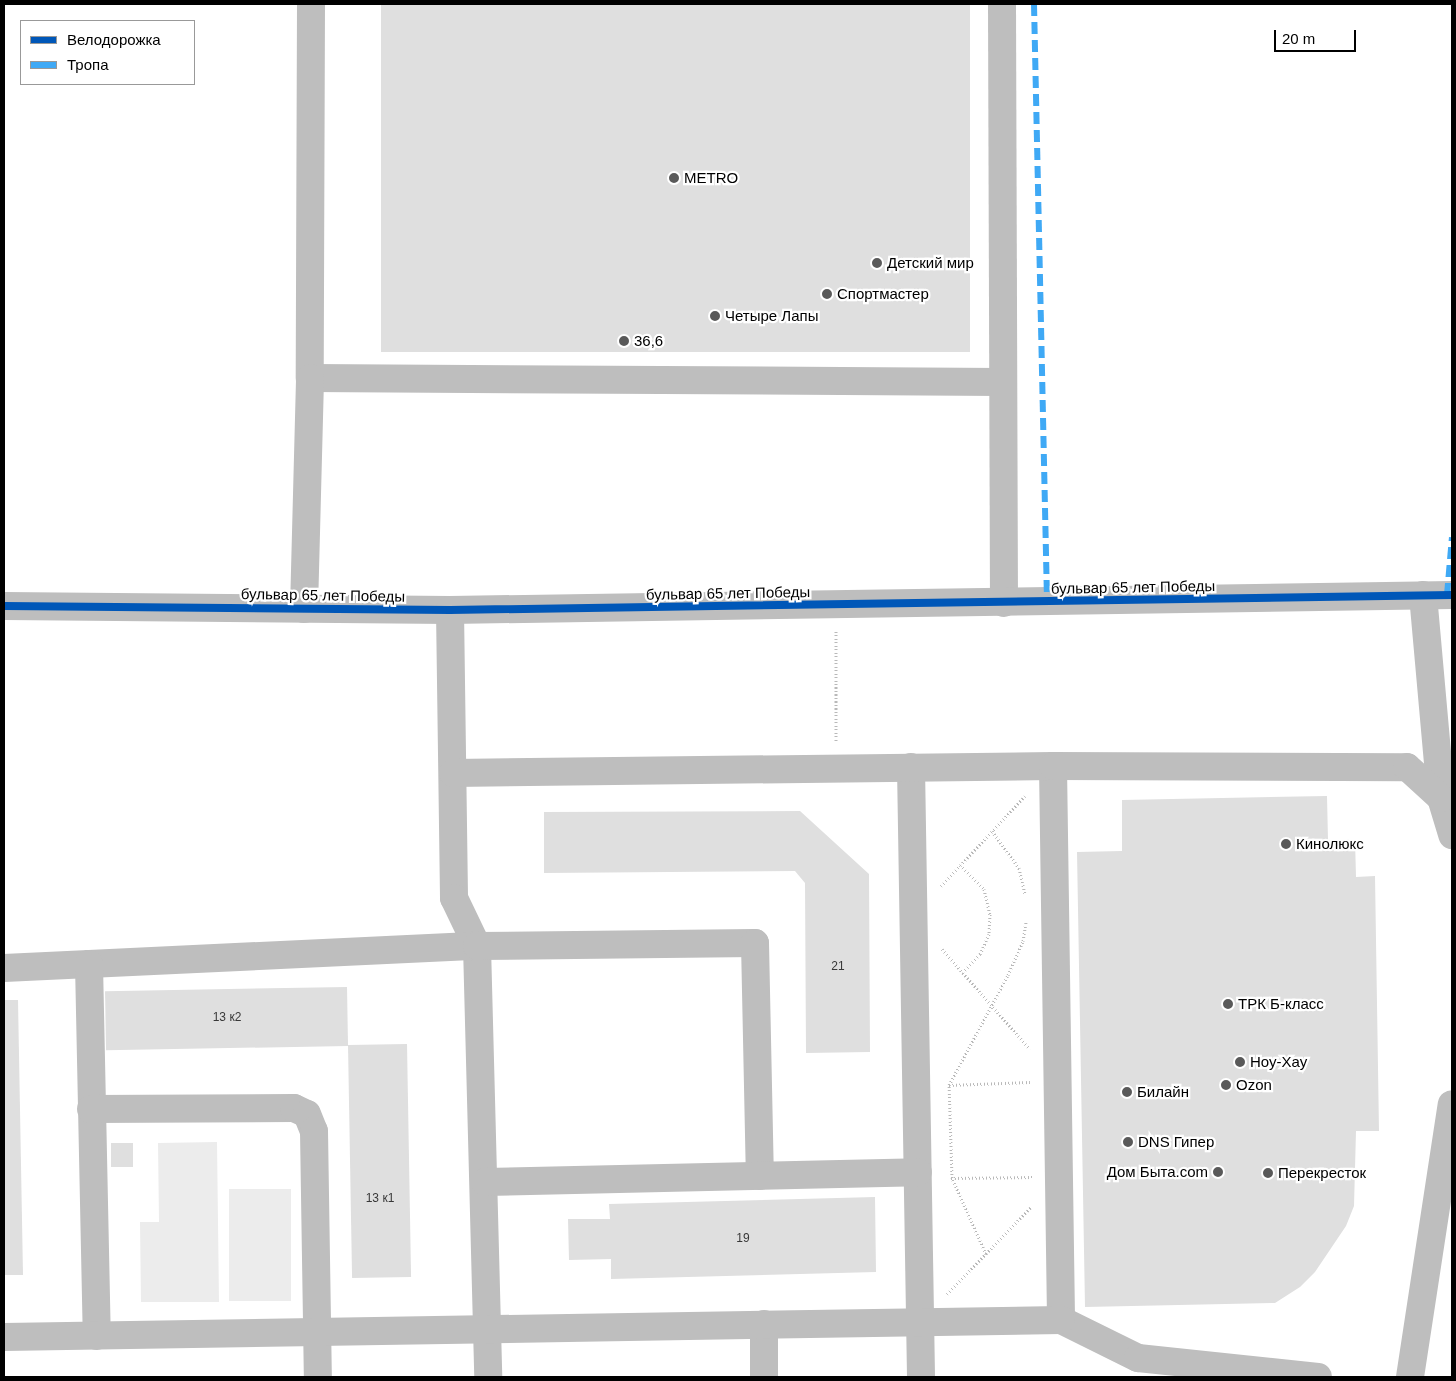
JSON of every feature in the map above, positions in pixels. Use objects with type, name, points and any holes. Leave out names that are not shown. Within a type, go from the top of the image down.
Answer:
[{"type":"street","points":[[304,609],[310,378],[311,4]]},
{"type":"street","points":[[1002,4],[1004,603]]},
{"type":"street","points":[[310,378],[1002,382]]},
{"type":"street","points":[[1423,595],[1441,798],[1452,836]]},
{"type":"street","name":"бульвар 65 лет Победы","points":[[4,606],[450,610],[1452,595]]},
{"type":"street","points":[[450,610],[454,898],[477,946],[485,1182],[488,1377]]},
{"type":"street","points":[[453,773],[1053,766],[1407,767],[1441,798]]},
{"type":"street","points":[[1053,766],[1062,1320]]},
{"type":"street","points":[[911,767],[921,1377]]},
{"type":"street","points":[[4,968],[477,946],[755,943],[760,1176]]},
{"type":"street","points":[[89,964],[97,1336]]},
{"type":"street","points":[[1410,1377],[1452,1104]]},
{"type":"street","points":[[91,1109],[294,1108],[307,1114],[314,1131],[318,1377]]},
{"type":"street","points":[[485,1182],[760,1176],[918,1175]]},
{"type":"street","points":[[4,1337],[488,1332],[764,1324],[1062,1320],[1138,1358],[1318,1377]]},
{"type":"street","points":[[764,1324],[764,1377]]},
{"type":"path","points":[[836,605],[836,768]]},
{"type":"path","points":[[1053,766],[913,916],[1058,1082]]},
{"type":"path","points":[[992,832],[1019,868],[1028,903]]},
{"type":"path","points":[[960,865],[984,889],[990,914],[989,934],[983,948],[962,972]]},
{"type":"path","points":[[986,1254],[952,1178],[949,1084],[1023,941],[1027,912]]},
{"type":"path","points":[[916,1084],[1058,1082]]},
{"type":"path","points":[[918,1175],[952,1178],[1060,1177]]},
{"type":"path","points":[[920,1321],[1060,1177]]},
{"type":"shaded area","points":[[217,1142],[219,1302],[141,1302],[140,1222],[159,1222],[158,1143]]},
{"type":"shaded area","points":[[229,1189],[291,1189],[291,1301],[229,1301]]},
{"type":"building","name":"METRO","points":[[381,4],[970,4],[970,352],[381,352]]},
{"type":"building","name":"ТРК Б-класс","points":[[1327,796],[1328,840],[1355,839],[1356,877],[1375,876],[1379,1131],[1356,1131],[1354,1206],[1346,1226],[1315,1272],[1300,1287],[1275,1303],[1085,1307],[1077,852],[1122,851],[1122,800]]},
{"type":"building","points":[[800,811],[869,874],[870,1052],[806,1053],[805,883],[795,871],[544,873],[544,812]]},
{"type":"building","points":[[347,987],[348,1046],[106,1050],[105,991]]},
{"type":"building","points":[[4,1000],[18,1000],[23,1275],[4,1275]]},
{"type":"building","points":[[407,1044],[411,1277],[352,1278],[348,1045]]},
{"type":"building","points":[[111,1143],[133,1143],[133,1167],[111,1167]]},
{"type":"building","points":[[875,1197],[876,1272],[611,1279],[611,1259],[569,1260],[568,1219],[610,1219],[609,1204]]},
{"type":"marked path","points":[[1034,4],[1047,602]]},
{"type":"marked path","points":[[1447,595],[1452,537]]},
{"type":"cycle path","points":[[4,606],[450,610],[1452,595]]},
{"type":"place","name":"METRO","points":[[674,178]]},
{"type":"place","name":"Детский мир","points":[[877,263]]},
{"type":"place","name":"Спортмастер","points":[[827,294]]},
{"type":"place","name":"Четыре Лапы","points":[[715,316]]},
{"type":"place","name":"36,6","points":[[624,341]]},
{"type":"place","name":"Кинолюкс","points":[[1286,844]]},
{"type":"place","name":"ТРК Б-класс","points":[[1228,1004]]},
{"type":"place","name":"Ноу-Хау","points":[[1240,1062]]},
{"type":"place","name":"Ozon","points":[[1226,1085]]},
{"type":"place","name":"Билайн","points":[[1127,1092]]},
{"type":"place","name":"DNS Гипер","points":[[1128,1142]]},
{"type":"place","name":"Дом Быта.com","points":[[1218,1172]]},
{"type":"place","name":"Перекресток","points":[[1268,1173]]}]
